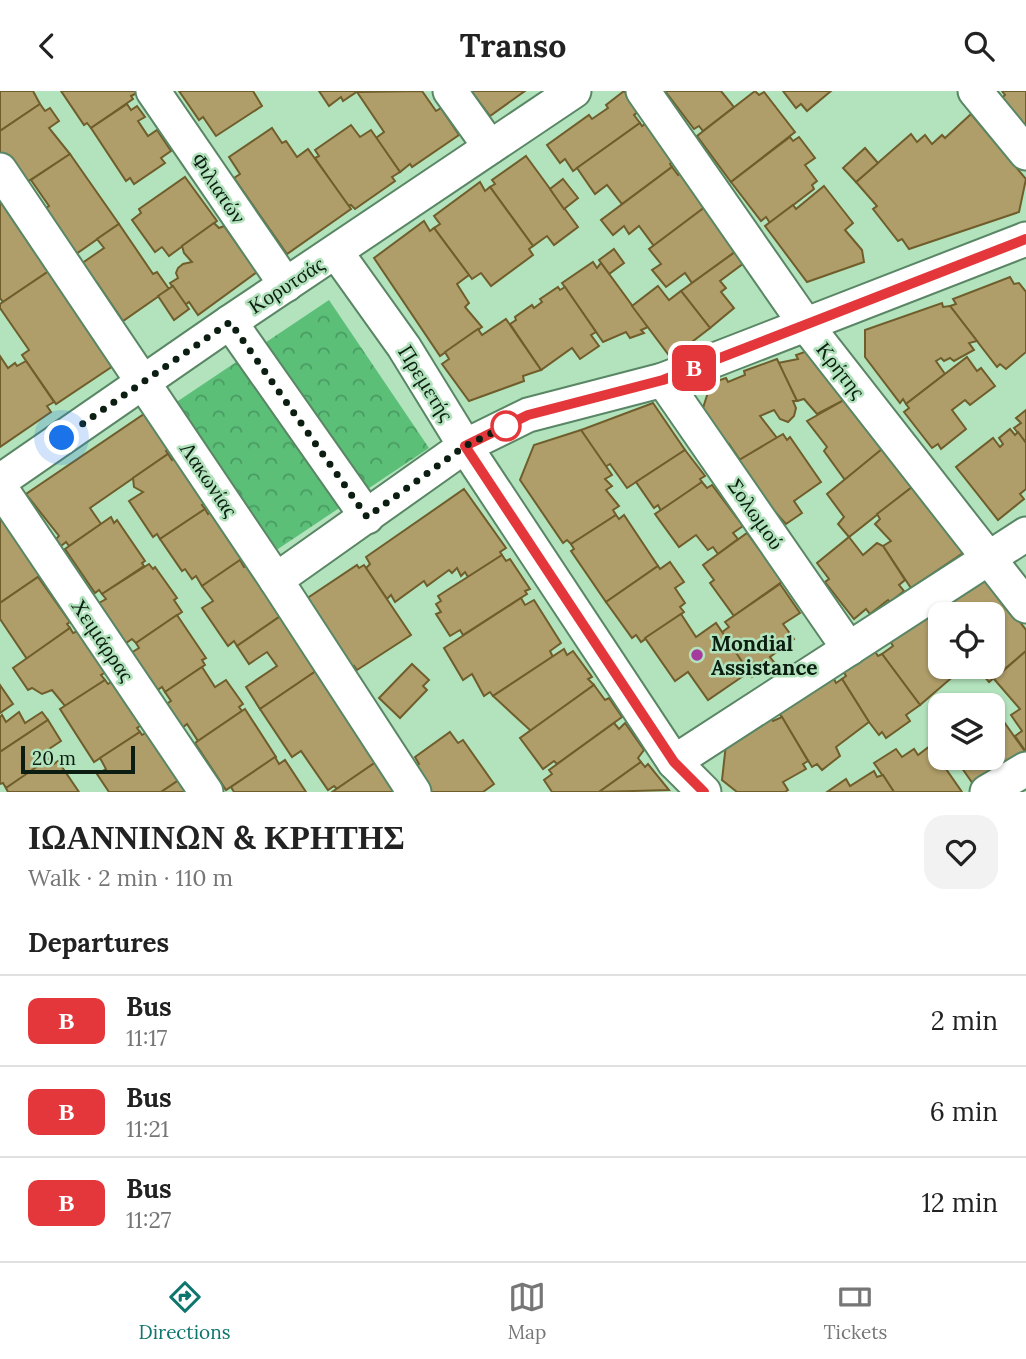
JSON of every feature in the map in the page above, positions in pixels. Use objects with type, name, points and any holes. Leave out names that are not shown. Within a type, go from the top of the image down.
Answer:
[{"type":"street","name":"Φιλιατών","points":[[153,91],[286,285]]},
{"type":"street","points":[[450,91],[490,147]]},
{"type":"street","name":"Κορυτσάς","points":[[0,481],[230,322],[574,91]]},
{"type":"street","name":"Κρήτης","points":[[643,91],[806,325],[1026,605]]},
{"type":"street","points":[[975,91],[1026,153]]},
{"type":"street","name":"Λακωνίας","points":[[0,170],[144,381],[414,792]]},
{"type":"street","points":[[276,580],[465,446],[528,415],[663,380],[1026,239]]},
{"type":"street","name":"Πρεμετής","points":[[336,252],[404,347],[465,446],[674,762],[704,792]]},
{"type":"street","points":[[230,322],[367,517]]},
{"type":"street","name":"Σολωμού","points":[[663,380],[849,649]]},
{"type":"street","name":"Χειμάρρας","points":[[0,487],[206,792]]},
{"type":"street","points":[[674,762],[1026,534]]},
{"type":"street","points":[[988,792],[1026,769]]},
{"type":"green space","points":[[329,300],[429,448],[275,551],[175,403]]},
{"type":"building","points":[[0,91],[33,91],[40,104],[0,131]]},
{"type":"building","points":[[61,91],[137,93],[131,96],[133,99],[91,128],[87,123],[84,125]]},
{"type":"building","points":[[179,91],[253,91],[262,106],[216,136],[203,117],[199,120]]},
{"type":"building","points":[[319,91],[358,91],[343,101],[341,97],[329,106]]},
{"type":"building","points":[[422,91],[436,111],[441,108],[459,135],[412,167],[410,164],[400,172],[376,138],[384,132],[357,92]]},
{"type":"building","points":[[471,91],[525,91],[490,116]]},
{"type":"building","points":[[624,91],[639,111],[634,115],[640,123],[573,171],[565,159],[560,163],[547,145],[589,115],[592,119],[608,108],[606,105]]},
{"type":"building","points":[[665,91],[721,91],[734,107],[703,131],[699,126],[694,129]]},
{"type":"building","points":[[755,91],[759,95],[764,92],[795,132],[731,182],[697,136]]},
{"type":"building","points":[[783,91],[831,91],[807,111],[801,104],[796,108]]},
{"type":"building","points":[[1002,91],[1026,91],[1026,127],[1001,99],[1005,95]]},
{"type":"building","points":[[40,104],[45,111],[50,108],[59,121],[49,128],[70,154],[21,186],[0,155],[0,131]]},
{"type":"building","points":[[127,104],[131,110],[137,106],[145,117],[138,121],[148,136],[157,130],[171,151],[161,158],[165,163],[134,184],[130,178],[126,181],[91,128]]},
{"type":"building","points":[[971,114],[1026,179],[1019,212],[909,249],[902,239],[898,241],[873,209],[877,206],[856,182],[911,134],[917,142],[925,135],[932,144],[942,135],[945,138]]},
{"type":"building","points":[[640,123],[642,126],[645,124],[673,161],[670,164],[672,167],[622,204],[607,185],[595,194],[577,168]]},
{"type":"building","points":[[351,125],[360,137],[371,130],[400,172],[392,177],[395,181],[355,209],[351,205],[348,206],[315,158],[319,156],[315,150]]},
{"type":"building","points":[[272,128],[282,143],[286,141],[297,157],[308,149],[351,209],[287,254],[234,178],[240,174],[229,157]]},
{"type":"building","points":[[790,137],[793,141],[799,137],[815,158],[805,165],[817,181],[812,185],[814,189],[770,223],[766,217],[761,221],[731,182]]},
{"type":"building","points":[[865,148],[878,163],[856,182],[843,168]]},
{"type":"building","points":[[70,154],[119,224],[76,254],[45,209],[49,206],[31,180]]},
{"type":"building","points":[[526,156],[578,227],[554,245],[547,236],[533,246],[490,187],[495,184],[492,180]]},
{"type":"building","points":[[672,167],[678,175],[682,171],[708,205],[654,246],[639,226],[629,234],[624,226],[613,235],[601,220]]},
{"type":"building","points":[[185,177],[217,221],[169,256],[162,247],[155,252],[132,220],[141,213],[139,209]]},
{"type":"building","points":[[563,179],[578,198],[564,209],[550,189]]},
{"type":"building","points":[[480,182],[485,191],[490,187],[533,246],[529,249],[533,255],[491,286],[481,273],[472,279],[434,228],[440,224],[434,216]]},
{"type":"building","points":[[824,186],[853,223],[845,230],[862,250],[864,262],[807,282],[765,226],[793,205],[796,209]]},
{"type":"building","points":[[2,201],[49,271],[3,302],[0,298]]},
{"type":"building","points":[[705,207],[739,249],[692,283],[685,273],[666,287],[652,270],[661,264],[649,249]]},
{"type":"building","points":[[424,221],[430,231],[434,228],[469,275],[457,284],[469,303],[465,307],[482,327],[440,356],[374,258]]},
{"type":"building","points":[[214,223],[219,228],[224,226],[257,272],[198,315],[189,302],[185,305],[170,283],[178,278],[178,268],[192,262],[182,246]]},
{"type":"building","points":[[119,224],[153,274],[157,272],[169,289],[123,321],[97,283],[93,286],[78,266],[104,248],[97,239]]},
{"type":"building","points":[[614,249],[624,263],[609,274],[599,260]]},
{"type":"building","points":[[735,252],[744,263],[720,281],[726,288],[721,292],[734,308],[710,328],[681,291]]},
{"type":"building","points":[[593,262],[597,268],[601,263],[648,327],[641,330],[644,333],[630,338],[626,332],[603,342],[562,283]]},
{"type":"building","points":[[49,271],[113,366],[56,404],[22,355],[29,350],[0,308],[0,304]]},
{"type":"building","points":[[1010,277],[1014,284],[1019,283],[1026,292],[1026,352],[1006,369],[1000,364],[997,367],[950,306],[956,304],[953,299]]},
{"type":"building","points":[[173,286],[189,309],[174,320],[158,296]]},
{"type":"building","points":[[658,286],[669,300],[681,291],[710,328],[671,358],[632,306]]},
{"type":"building","points":[[558,287],[560,290],[565,287],[596,332],[591,335],[599,346],[580,359],[572,348],[541,370],[510,324],[516,320],[515,317],[532,305],[534,308],[542,302],[540,299]]},
{"type":"building","points":[[942,303],[943,307],[950,306],[977,341],[969,343],[974,350],[954,361],[950,358],[944,361],[941,358],[936,361],[945,374],[906,404],[903,399],[900,403],[865,357],[865,330]]},
{"type":"building","points":[[506,319],[541,370],[523,376],[524,381],[469,401],[442,364],[449,359],[445,352],[478,329],[482,335]]},
{"type":"building","points":[[816,348],[846,399],[817,414],[804,399],[797,401],[778,363],[798,359],[796,355]]},
{"type":"building","points":[[0,356],[8,368],[15,363],[17,366],[26,361],[54,402],[47,406],[51,412],[0,447]]},
{"type":"building","points":[[967,357],[977,371],[981,368],[995,386],[970,405],[965,400],[952,410],[966,429],[941,449],[938,444],[932,448],[904,412],[909,408],[906,404]]},
{"type":"building","points":[[777,359],[797,401],[793,401],[796,408],[794,416],[788,422],[780,419],[774,410],[760,416],[777,438],[740,460],[729,444],[725,445],[702,411],[711,383],[726,378],[728,382],[745,375],[744,371]]},
{"type":"building","points":[[846,399],[882,449],[845,480],[824,451],[827,447],[807,421]]},
{"type":"building","points":[[653,403],[685,450],[627,488],[610,464],[605,467],[581,430]]},
{"type":"building","points":[[1026,410],[1026,443],[1014,428],[1021,423],[1016,418]]},
{"type":"building","points":[[147,412],[171,447],[166,451],[168,454],[90,508],[101,524],[69,546],[66,542],[61,546],[56,539],[59,536],[26,494]]},
{"type":"building","points":[[1010,429],[1015,435],[1018,432],[1026,443],[1026,489],[1020,494],[1024,499],[998,520],[956,467],[993,438],[1000,447],[1003,444],[999,438]]},
{"type":"building","points":[[581,430],[612,475],[605,479],[612,486],[606,490],[619,506],[613,510],[616,515],[571,544],[567,540],[563,543],[520,480],[534,445]]},
{"type":"building","points":[[783,434],[787,440],[790,437],[821,482],[794,501],[802,513],[786,524],[776,513],[770,516],[734,463]]},
{"type":"building","points":[[882,449],[916,484],[849,537],[838,524],[844,517],[827,494]]},
{"type":"building","points":[[685,450],[705,476],[700,479],[702,482],[661,511],[658,505],[654,508],[636,482]]},
{"type":"building","points":[[168,454],[172,460],[179,454],[210,500],[202,505],[205,509],[160,539],[157,534],[153,537],[129,501],[143,492],[134,487],[133,478]]},
{"type":"building","points":[[702,482],[707,488],[712,485],[743,526],[733,533],[738,539],[718,554],[713,547],[708,550],[696,535],[679,547],[655,514]]},
{"type":"building","points":[[916,484],[966,551],[911,588],[883,546],[891,541],[875,524],[880,519],[877,514]]},
{"type":"building","points":[[464,489],[506,548],[500,552],[502,555],[468,577],[465,572],[461,576],[457,568],[452,573],[449,570],[427,586],[424,581],[395,602],[391,595],[387,599],[366,568],[370,564],[366,557]]},
{"type":"building","points":[[205,509],[208,514],[215,509],[247,556],[202,586],[196,576],[192,579],[185,569],[182,571],[160,539]]},
{"type":"building","points":[[616,515],[619,519],[624,515],[658,566],[606,602],[571,551],[574,549],[571,544]]},
{"type":"building","points":[[0,516],[41,575],[0,603]]},
{"type":"building","points":[[111,517],[114,523],[117,520],[145,561],[142,563],[144,566],[102,594],[99,590],[95,593],[65,549]]},
{"type":"building","points":[[747,533],[783,581],[734,616],[710,583],[714,580],[703,565]]},
{"type":"building","points":[[849,537],[863,555],[877,543],[883,546],[905,580],[899,585],[904,591],[890,602],[888,600],[870,614],[866,609],[854,619],[825,582],[829,579],[817,563]]},
{"type":"building","points":[[502,555],[506,561],[510,559],[530,589],[525,591],[527,594],[463,635],[460,630],[450,636],[436,614],[441,612],[436,604],[441,601],[438,596]]},
{"type":"building","points":[[240,560],[244,567],[248,565],[282,615],[237,646],[234,641],[228,646],[202,608],[213,601],[202,586]]},
{"type":"building","points":[[670,562],[684,582],[675,588],[685,603],[680,607],[684,612],[641,642],[636,635],[632,638],[606,602],[658,566],[660,569]]},
{"type":"building","points":[[149,564],[153,569],[155,567],[177,598],[174,600],[182,612],[136,643],[132,639],[126,643],[99,603],[106,599],[102,594]]},
{"type":"building","points":[[357,565],[359,568],[364,565],[411,635],[357,670],[354,666],[349,670],[303,601]]},
{"type":"building","points":[[38,577],[70,622],[67,624],[70,628],[27,659],[0,619],[0,603]]},
{"type":"building","points":[[987,579],[1005,602],[950,602]]},
{"type":"building","points":[[780,584],[800,613],[783,624],[794,639],[770,657],[774,662],[752,677],[721,633],[729,627],[725,622]]},
{"type":"building","points":[[521,598],[525,605],[534,600],[561,643],[550,651],[553,657],[493,696],[490,692],[484,696],[472,674],[463,680],[444,648]]},
{"type":"building","points":[[1005,603],[1026,630],[1026,651],[1005,669]]},
{"type":"building","name":"Mondial Assistance","points":[[681,614],[696,637],[716,623],[749,672],[708,700],[688,672],[675,681],[645,638]]},
{"type":"building","points":[[177,615],[206,658],[202,660],[205,665],[165,692],[162,687],[156,691],[131,653],[139,648],[136,643]]},
{"type":"building","points":[[282,615],[319,669],[260,709],[246,687],[277,666],[267,652],[249,664],[237,646]]},
{"type":"building","points":[[926,616],[928,679],[950,679],[934,693],[928,693],[928,698],[920,705],[882,654],[893,646],[890,641]]},
{"type":"building","points":[[70,628],[73,633],[78,631],[106,672],[101,675],[105,680],[65,706],[52,690],[42,694],[32,688],[28,690],[13,668]]},
{"type":"building","points":[[564,649],[567,655],[573,651],[592,677],[588,679],[594,685],[531,731],[493,696]]},
{"type":"building","points":[[874,650],[878,656],[882,654],[920,705],[906,715],[910,721],[886,738],[882,732],[879,735],[869,722],[842,679],[846,676],[842,669]]},
{"type":"building","points":[[1026,651],[1026,752],[1015,736],[1022,731],[1011,715],[1020,709],[994,679],[1005,679],[1005,669]]},
{"type":"building","points":[[412,664],[429,680],[423,686],[427,690],[400,718],[379,698]]},
{"type":"building","points":[[202,667],[215,687],[226,680],[243,704],[239,707],[242,711],[198,741],[187,724],[182,728],[166,704],[171,701],[165,692]]},
{"type":"building","points":[[319,669],[376,762],[337,789],[334,786],[328,790],[301,751],[292,757],[260,709]]},
{"type":"building","points":[[833,677],[836,683],[842,679],[869,722],[836,747],[840,756],[822,770],[817,764],[812,767],[778,711]]},
{"type":"building","points":[[105,680],[108,684],[114,680],[143,724],[137,728],[140,732],[94,762],[60,709]]},
{"type":"building","points":[[0,685],[13,704],[0,713]]},
{"type":"building","points":[[594,685],[605,700],[609,698],[622,717],[557,764],[554,761],[543,769],[520,738]]},
{"type":"building","points":[[245,709],[276,757],[226,790],[195,743]]},
{"type":"building","points":[[19,712],[25,723],[42,712],[48,720],[0,752],[0,717],[2,715],[6,722]]},
{"type":"building","points":[[769,715],[773,721],[782,717],[808,761],[803,764],[806,769],[783,782],[788,790],[785,792],[737,792],[722,780],[726,744]]},
{"type":"building","points":[[48,720],[61,741],[37,757],[42,764],[6,788],[3,783],[0,784],[0,752]]},
{"type":"building","points":[[614,723],[619,729],[625,723],[644,750],[638,758],[641,762],[599,792],[552,792],[544,780],[552,774],[549,770]]},
{"type":"building","points":[[1005,723],[1026,753],[1005,765]]},
{"type":"building","points":[[140,732],[142,735],[147,732],[179,780],[161,792],[109,792],[97,774],[106,769],[100,758]]},
{"type":"building","points":[[450,732],[458,743],[463,740],[494,784],[483,792],[429,792],[413,768],[419,764],[415,757]]},
{"type":"building","points":[[928,748],[928,770],[947,770],[962,792],[894,792],[874,763],[896,749],[902,757],[914,749],[918,755]]},
{"type":"building","points":[[51,757],[54,764],[58,761],[79,792],[8,792],[6,788]]},
{"type":"building","points":[[275,757],[279,764],[285,760],[306,792],[234,792],[231,787]]},
{"type":"building","points":[[376,762],[401,792],[332,792]]},
{"type":"building","points":[[641,762],[645,767],[648,764],[669,790],[599,792]]},
{"type":"building","points":[[963,770],[997,770],[973,784]]},
{"type":"building","points":[[874,771],[877,777],[883,775],[894,792],[827,792],[846,779],[850,786]]},
{"type":"building","points":[[179,780],[187,792],[161,792]]},
{"type":"bus line","name":"Β","points":[[704,792],[674,762],[465,446],[528,415],[663,380],[1026,239]]},
{"type":"place","name":"Mondial Assistance","points":[[697,655]]},
{"type":"route","points":[[62,438],[230,322],[367,517],[465,446],[506,426]]}]
